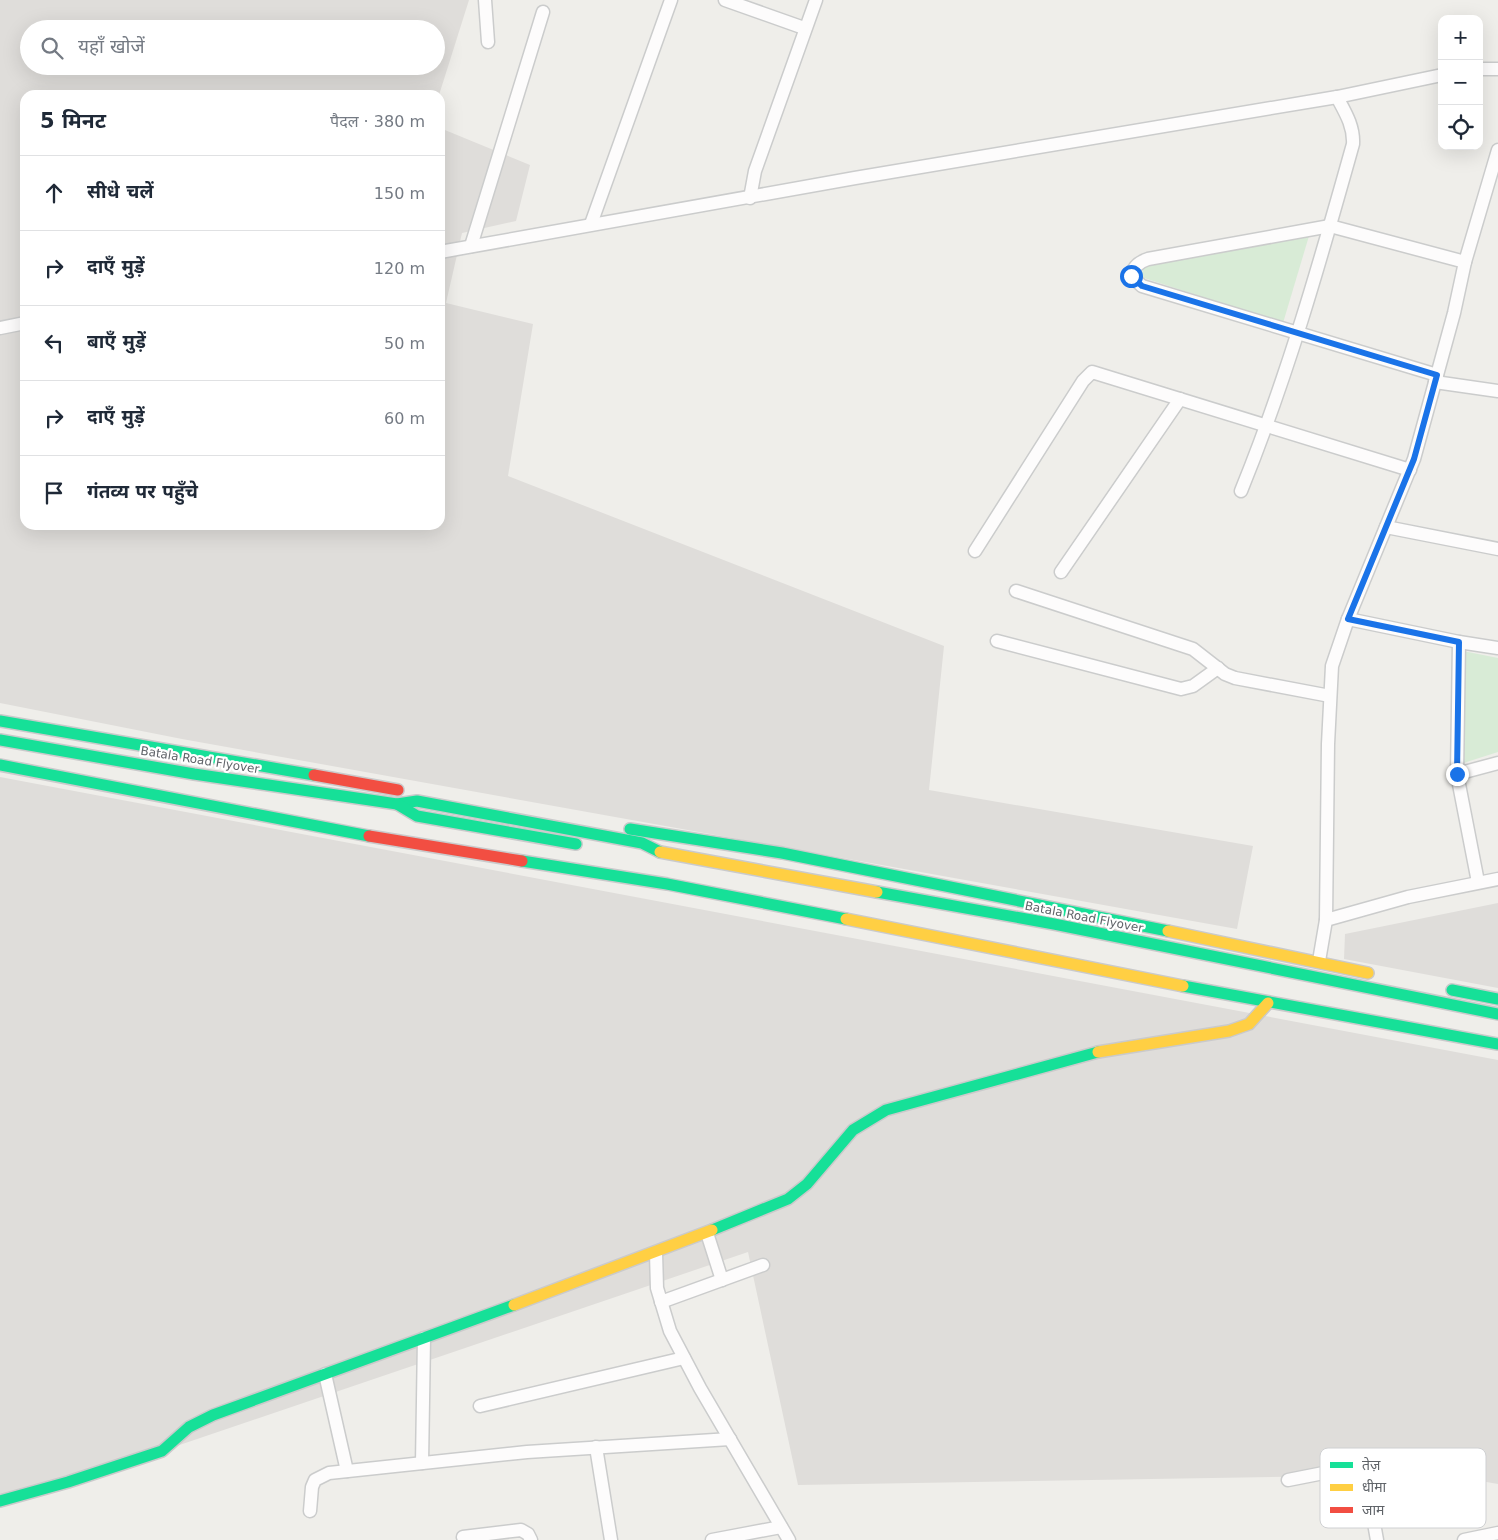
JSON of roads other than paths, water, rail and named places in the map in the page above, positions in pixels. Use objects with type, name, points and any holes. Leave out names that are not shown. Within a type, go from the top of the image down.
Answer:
[{"type":"main road","points":[[0,721],[511,810],[782,854],[1319,962],[1383,977]]},
{"type":"main road","name":"Batala Road Flyover","points":[[0,740],[194,774],[396,804],[416,801],[516,818],[642,843],[663,853],[1054,924],[1498,1014]]},
{"type":"main road","points":[[0,765],[175,797],[369,836],[667,884],[1268,1003],[1498,1044]]},
{"type":"main road","name":"Batala Road Flyover","points":[[396,804],[417,816],[584,846]]},
{"type":"main road","name":"Batala Road Flyover","points":[[642,856],[663,853]]},
{"type":"main road","points":[[1440,988],[1498,999]]},
{"type":"main road","points":[[0,1502],[162,1451],[200,1420],[656,1253],[792,1196],[812,1178],[853,1130],[863,1122],[886,1110],[1094,1053],[1236,1029],[1248,1024],[1268,1003]]},
{"type":"street","points":[[485,0],[488,42]]},
{"type":"street","points":[[591,224],[671,0]]},
{"type":"street","points":[[724,0],[804,28]]},
{"type":"street","points":[[750,198],[754,171],[804,28],[816,0]]},
{"type":"street","points":[[471,246],[542,12]]},
{"type":"street","points":[[1483,69],[1498,69]]},
{"type":"street","points":[[445,251],[855,178],[1337,96],[1438,76]]},
{"type":"street","points":[[1241,491],[1268,426],[1299,333],[1353,144],[1350,123],[1337,96]]},
{"type":"street","points":[[1319,962],[1326,920],[1332,666],[1348,619],[1410,470],[1454,313],[1464,262],[1498,150]]},
{"type":"street","points":[[1464,262],[1330,226],[1148,259],[1137,264],[1131,276],[1142,286],[1299,333],[1436,378],[1498,391]]},
{"type":"street","points":[[0,328],[20,325]]},
{"type":"street","points":[[975,551],[1083,381],[1092,372],[1410,470]]},
{"type":"street","points":[[1061,572],[1180,399]]},
{"type":"street","points":[[1386,527],[1498,549]]},
{"type":"street","points":[[1016,591],[1193,649],[1235,678],[1330,696]]},
{"type":"street","points":[[1348,619],[1459,642],[1498,648]]},
{"type":"street","points":[[997,641],[1181,689],[1193,686],[1218,668]]},
{"type":"street","points":[[1459,642],[1457,774],[1478,882]]},
{"type":"street","points":[[1457,774],[1498,763]]},
{"type":"street","points":[[1326,920],[1408,897],[1498,879]]},
{"type":"street","points":[[707,1232],[722,1280]]},
{"type":"street","points":[[656,1253],[657,1288],[670,1331],[789,1540]]},
{"type":"street","points":[[661,1302],[763,1265]]},
{"type":"street","points":[[422,1463],[424,1338]]},
{"type":"street","points":[[480,1406],[684,1358]]},
{"type":"street","points":[[325,1374],[347,1472]]},
{"type":"street","points":[[310,1511],[315,1480],[329,1473],[527,1452],[730,1439]]},
{"type":"street","points":[[596,1447],[611,1540]]},
{"type":"street","points":[[1288,1480],[1320,1474]]},
{"type":"street","points":[[712,1540],[740,1537],[781,1527]]},
{"type":"street","points":[[463,1537],[521,1530],[528,1534],[531,1540]]},
{"type":"street","points":[[1464,1540],[1498,1533]]}]
